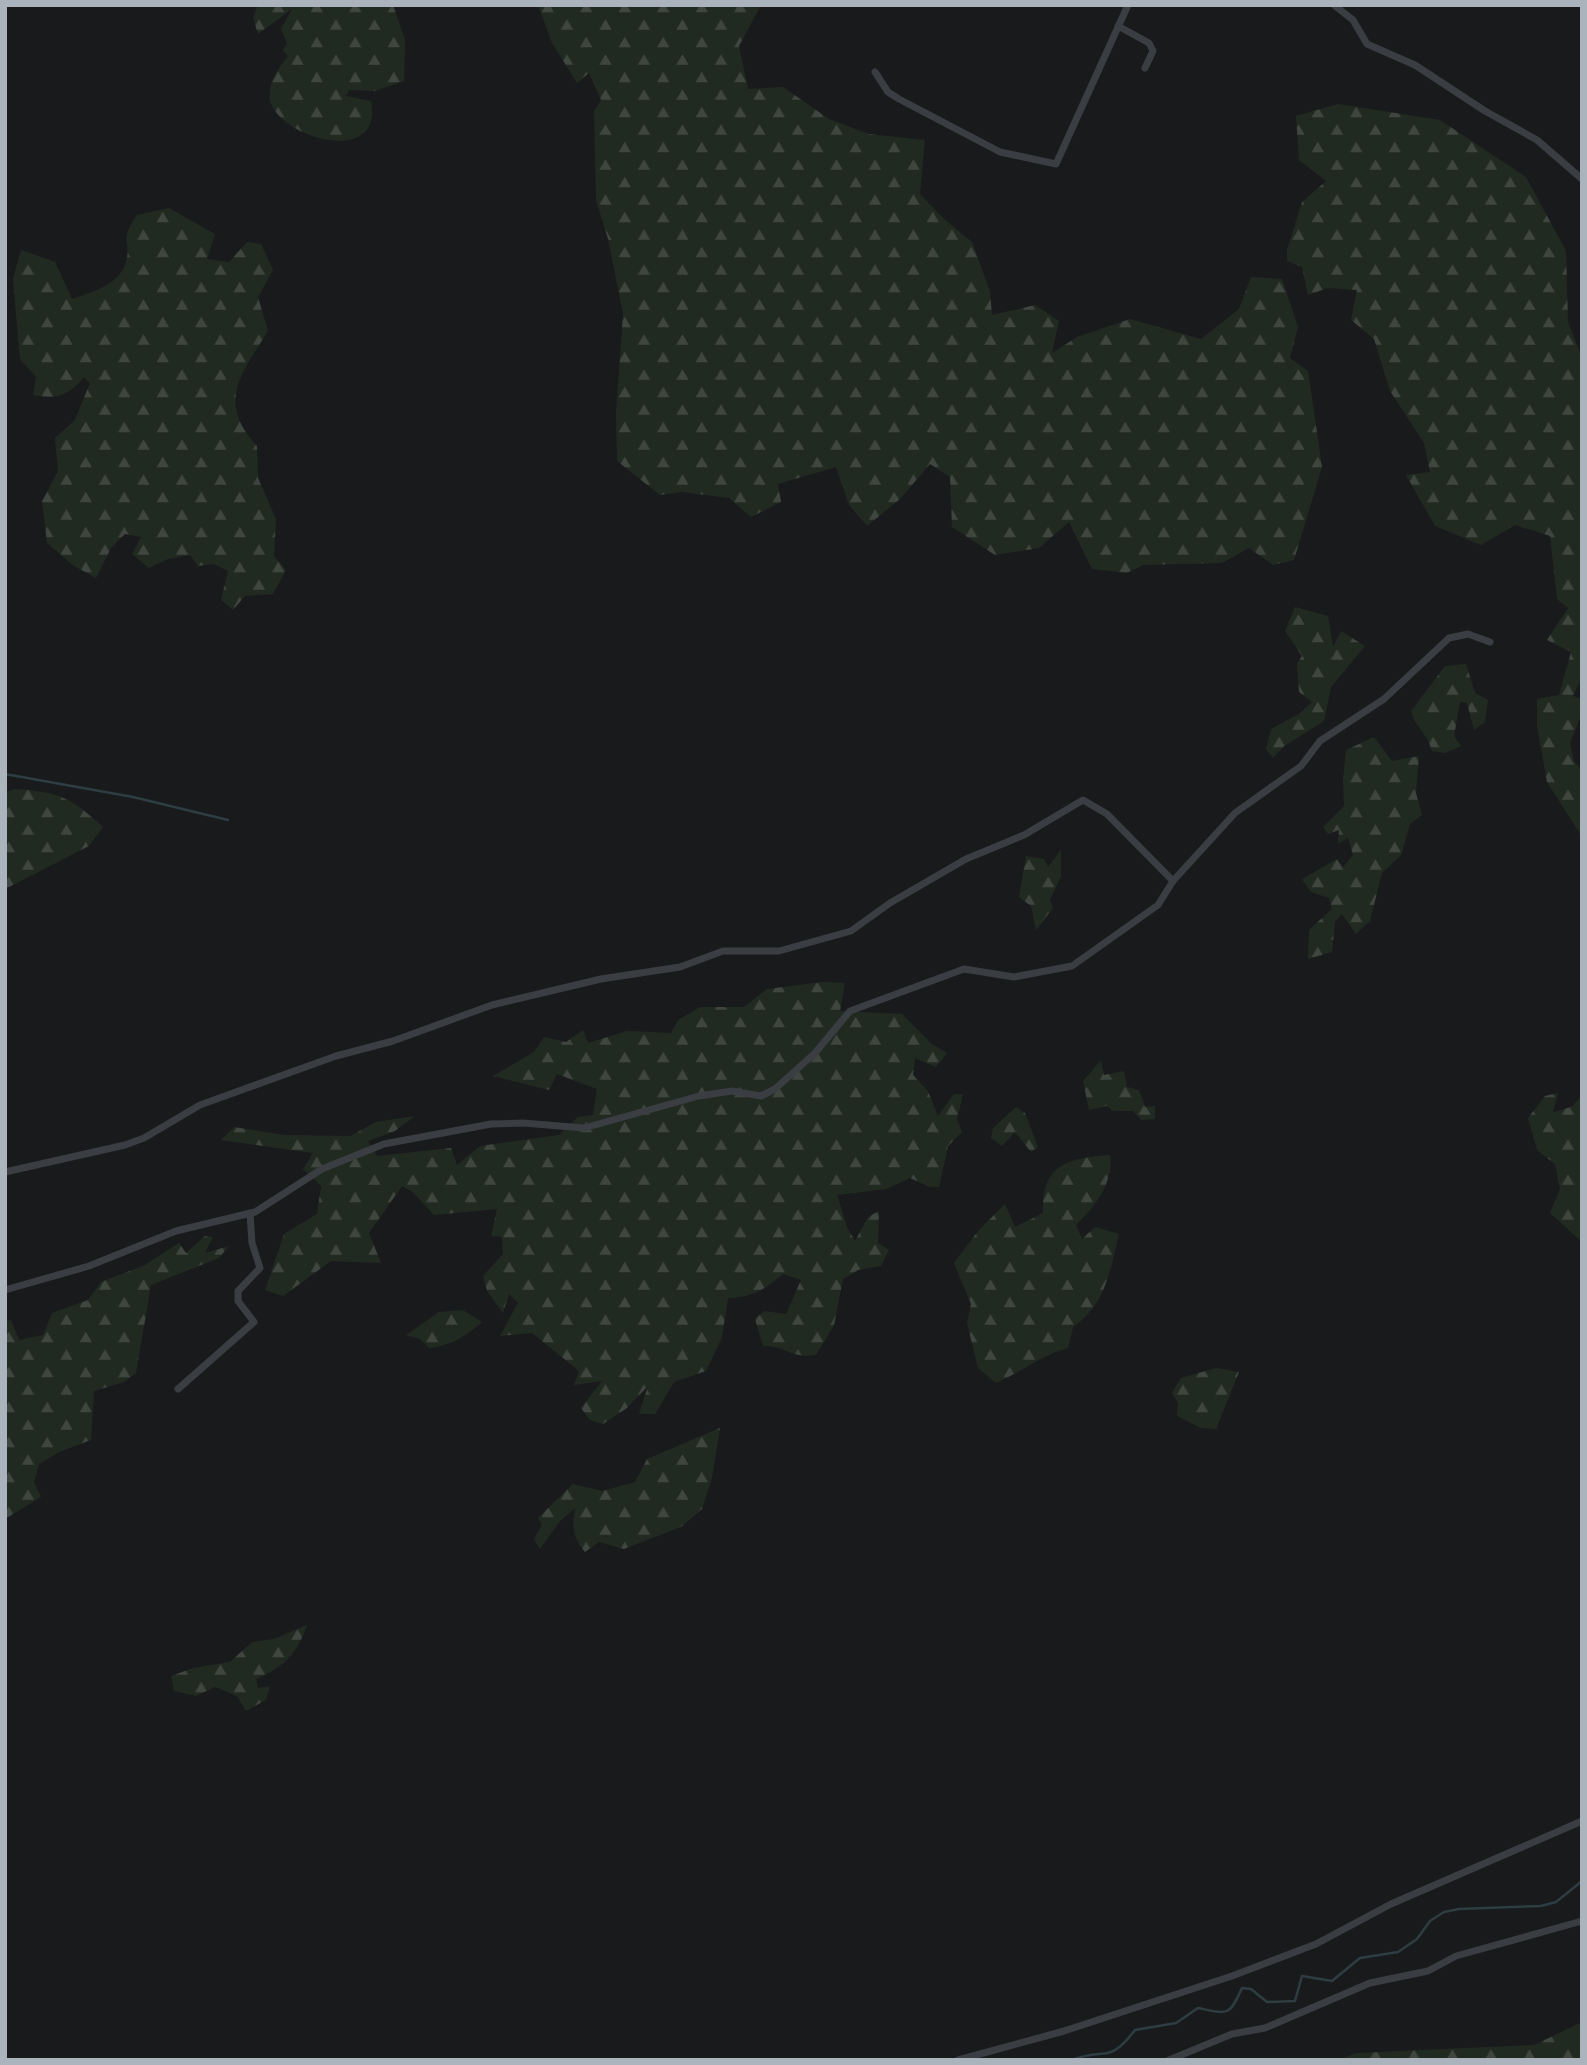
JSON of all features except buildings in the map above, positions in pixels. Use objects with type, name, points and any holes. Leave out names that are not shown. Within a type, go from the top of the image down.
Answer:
[{"type":"street","points":[[875,72],[888,92],[985,145],[1056,164],[1128,5]]},
{"type":"street","points":[[1334,5],[1353,20],[1367,44],[1415,65],[1485,111],[1537,140],[1582,179]]},
{"type":"street","points":[[1118,26],[1149,43],[1153,51],[1145,68]]},
{"type":"street","points":[[5,1290],[97,1263],[176,1231],[250,1213],[273,1202],[322,1169],[384,1144],[491,1124],[523,1123],[584,1128],[699,1096],[732,1091],[761,1096],[775,1089],[815,1054],[850,1011],[964,969],[1014,977],[1072,966],[1158,905],[1173,881],[1235,813],[1301,766],[1320,741],[1384,699],[1449,638],[1468,634],[1490,642]]},
{"type":"street","points":[[5,1172],[125,1144],[152,1133],[200,1105],[336,1056],[393,1041],[492,1004],[601,979],[680,967],[723,951],[779,951],[851,931],[890,903],[966,859],[1024,835],[1083,800],[1107,814],[1173,881]]},
{"type":"street","points":[[178,1390],[254,1322],[238,1301],[238,1291],[260,1268],[252,1243],[250,1213]]},
{"type":"street","points":[[958,2060],[1064,2031],[1232,1976],[1316,1944],[1391,1904],[1582,1821]]},
{"type":"street","points":[[1169,2060],[1232,2034],[1265,2028],[1370,1983],[1428,1971],[1456,1956],[1582,1921]]},
{"type":"green space","points":[[258,5],[393,5],[405,40],[404,81],[375,91],[349,90],[346,96],[371,101],[371,122],[362,134],[347,140],[328,140],[291,126],[277,114],[270,100],[270,88],[288,56],[283,50],[287,43],[281,29],[292,9],[258,34],[253,18]]},
{"type":"green space","points":[[538,5],[761,5],[739,46],[748,89],[783,87],[829,119],[869,134],[925,140],[920,194],[972,242],[990,291],[992,315],[1035,305],[1059,321],[1052,353],[1077,337],[1130,319],[1201,339],[1239,309],[1251,277],[1282,279],[1298,327],[1290,358],[1308,371],[1322,467],[1294,560],[1273,565],[1249,548],[1222,563],[1143,565],[1127,573],[1092,569],[1069,522],[1039,548],[995,555],[952,527],[950,477],[930,464],[900,499],[867,526],[849,505],[836,467],[778,484],[781,502],[751,517],[729,498],[682,492],[660,495],[617,461],[616,413],[623,314],[608,239],[596,200],[594,111],[601,100],[589,73],[577,83],[552,43]]},
{"type":"green space","points":[[1338,104],[1440,120],[1526,177],[1566,251],[1568,322],[1582,358],[1582,678],[1573,696],[1582,699],[1582,713],[1570,743],[1574,761],[1582,771],[1582,837],[1547,782],[1537,726],[1537,699],[1559,695],[1571,652],[1547,640],[1568,608],[1557,599],[1550,536],[1515,525],[1481,545],[1435,526],[1406,475],[1430,472],[1424,443],[1390,391],[1374,339],[1351,320],[1357,290],[1328,288],[1308,295],[1302,267],[1287,261],[1287,250],[1302,202],[1326,181],[1299,160],[1296,116]]},
{"type":"green space","points":[[169,208],[215,234],[207,259],[229,262],[247,242],[261,244],[273,270],[258,297],[268,331],[242,375],[235,401],[245,430],[257,446],[258,478],[276,519],[274,556],[286,570],[273,594],[245,596],[233,610],[221,600],[228,571],[214,564],[198,566],[190,555],[168,559],[149,568],[132,554],[141,537],[125,534],[111,548],[96,578],[74,566],[47,543],[42,501],[58,471],[55,438],[75,420],[90,383],[84,377],[62,395],[33,395],[36,377],[20,359],[13,279],[21,250],[55,262],[72,299],[96,291],[117,277],[126,262],[128,231],[137,215]]},
{"type":"green space","points":[[1295,607],[1328,616],[1333,647],[1341,631],[1365,646],[1331,687],[1324,721],[1283,747],[1273,758],[1266,749],[1271,729],[1299,714],[1312,702],[1299,692],[1297,663],[1302,656],[1285,631]]},
{"type":"green space","points":[[1466,664],[1475,693],[1488,700],[1485,722],[1474,730],[1467,703],[1460,702],[1454,736],[1461,746],[1445,753],[1432,751],[1411,711],[1445,666]]},
{"type":"green space","points":[[1374,737],[1392,761],[1419,756],[1416,793],[1422,815],[1410,824],[1401,855],[1382,873],[1370,921],[1356,934],[1342,914],[1335,922],[1332,952],[1308,959],[1309,930],[1332,909],[1329,898],[1311,892],[1302,879],[1337,859],[1343,867],[1353,855],[1348,838],[1338,844],[1339,830],[1328,834],[1323,827],[1344,806],[1346,750]]},
{"type":"green space","points":[[16,789],[44,792],[64,798],[103,827],[89,846],[5,889],[5,792]]},
{"type":"green space","points":[[1061,850],[1061,876],[1050,900],[1053,908],[1036,930],[1031,906],[1019,897],[1026,856],[1044,859],[1048,867]]},
{"type":"green space","points":[[823,982],[845,983],[840,1011],[902,1014],[932,1044],[947,1053],[936,1067],[915,1058],[913,1075],[928,1091],[938,1116],[954,1094],[963,1094],[957,1119],[962,1132],[948,1146],[939,1187],[930,1187],[910,1178],[886,1189],[837,1195],[847,1227],[855,1241],[868,1217],[879,1211],[878,1243],[889,1250],[881,1266],[858,1270],[843,1279],[834,1325],[816,1355],[795,1354],[763,1346],[755,1319],[764,1311],[786,1314],[801,1280],[783,1274],[758,1292],[728,1298],[722,1337],[706,1371],[674,1382],[655,1414],[639,1414],[648,1386],[627,1408],[603,1424],[590,1420],[581,1408],[602,1381],[574,1385],[579,1371],[532,1333],[500,1336],[518,1303],[509,1294],[503,1313],[487,1291],[483,1276],[503,1254],[502,1237],[491,1236],[497,1209],[434,1215],[413,1192],[402,1186],[369,1233],[381,1263],[331,1261],[283,1296],[265,1290],[284,1234],[317,1214],[321,1186],[303,1169],[313,1153],[221,1140],[234,1127],[284,1135],[350,1136],[376,1122],[415,1116],[395,1131],[368,1141],[377,1156],[451,1148],[457,1165],[480,1146],[559,1135],[578,1117],[593,1115],[597,1089],[557,1074],[549,1090],[493,1076],[534,1052],[544,1037],[566,1042],[583,1030],[588,1043],[627,1031],[671,1033],[678,1020],[700,1007],[744,1007],[767,989]]},
{"type":"green space","points":[[1101,1060],[1104,1075],[1124,1071],[1127,1087],[1139,1090],[1145,1107],[1155,1106],[1155,1119],[1141,1120],[1133,1111],[1113,1111],[1107,1106],[1089,1110],[1083,1081]]},
{"type":"green space","points":[[1558,1093],[1553,1112],[1571,1107],[1582,1096],[1582,1242],[1550,1213],[1560,1189],[1555,1164],[1537,1150],[1528,1118],[1545,1096]]},
{"type":"green space","points":[[1016,1107],[1025,1113],[1038,1147],[1031,1152],[1015,1132],[1002,1146],[991,1138],[993,1128]]},
{"type":"green space","points":[[1110,1155],[1109,1175],[1102,1193],[1076,1225],[1082,1239],[1095,1227],[1119,1234],[1100,1297],[1084,1318],[1073,1327],[1068,1348],[996,1383],[978,1368],[967,1323],[971,1304],[954,1263],[978,1231],[1005,1204],[1015,1227],[1043,1213],[1047,1184],[1052,1174],[1060,1167],[1081,1159]]},
{"type":"green space","points":[[205,1236],[213,1237],[205,1253],[229,1246],[219,1258],[151,1285],[136,1373],[124,1382],[94,1391],[91,1440],[59,1452],[39,1464],[34,1482],[41,1497],[5,1519],[5,1321],[11,1320],[19,1340],[43,1335],[52,1313],[88,1300],[101,1282],[145,1265],[179,1243],[186,1253]]},
{"type":"green space","points":[[463,1310],[482,1322],[451,1342],[429,1348],[420,1339],[406,1335],[439,1312]]},
{"type":"green space","points":[[1216,1368],[1239,1372],[1216,1429],[1201,1428],[1177,1416],[1178,1403],[1172,1393],[1181,1378]]},
{"type":"green space","points":[[720,1428],[712,1478],[702,1509],[681,1527],[624,1549],[599,1542],[585,1552],[574,1531],[575,1508],[560,1521],[540,1549],[534,1539],[542,1525],[538,1518],[573,1484],[602,1491],[635,1482],[647,1459]]},
{"type":"green space","points":[[307,1625],[294,1652],[274,1670],[256,1679],[258,1688],[270,1686],[266,1700],[246,1711],[237,1696],[215,1687],[196,1696],[174,1691],[171,1676],[193,1668],[230,1662],[252,1642],[274,1639]]},
{"type":"green space","points":[[1582,2022],[1582,2060],[1338,2060],[1357,2053],[1534,2045]]},
{"type":"waterway","points":[[5,774],[133,797],[228,820]]},
{"type":"waterway","points":[[1072,2060],[1112,2051],[1119,2048],[1135,2030],[1176,2023],[1198,2008],[1226,2011],[1234,2004],[1242,1988],[1251,1989],[1267,2002],[1295,2001],[1302,1976],[1332,1981],[1360,1958],[1398,1952],[1417,1939],[1430,1921],[1444,1912],[1541,1906],[1556,1902],[1582,1881]]}]
